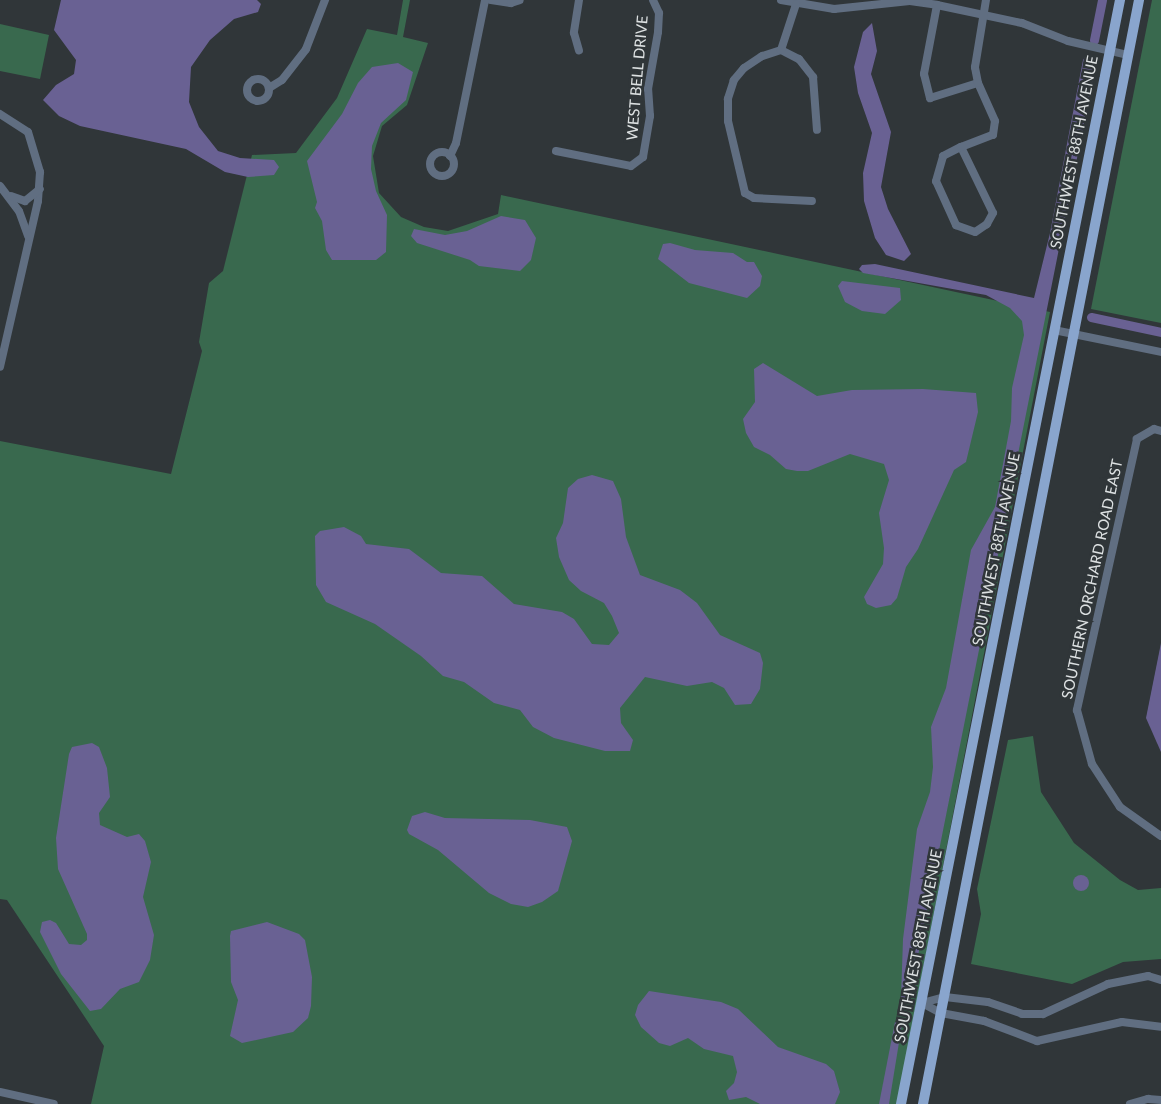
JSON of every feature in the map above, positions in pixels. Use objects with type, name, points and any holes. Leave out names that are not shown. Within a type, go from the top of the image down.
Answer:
[{"type":"main road","name":"SOUTHWEST 88TH AVENUE","points":[[902,1104],[1120,0]]},
{"type":"main road","points":[[923,1104],[1072,334],[1139,0]]},
{"type":"street","points":[[269,88],[282,80],[306,49],[325,0]]},
{"type":"street","points":[[450,156],[456,143],[485,0]]},
{"type":"street","points":[[491,0],[511,3],[520,0]]},
{"type":"street","points":[[579,0],[574,33],[579,50]]},
{"type":"street","name":"WEST BELL DRIVE","points":[[556,151],[631,166],[643,157],[650,116],[648,89],[658,32],[659,13],[653,0]]},
{"type":"street","points":[[781,0],[834,9],[910,1],[937,5],[1022,23],[1068,41],[1128,55]]},
{"type":"street","points":[[961,147],[993,213],[987,224],[975,232],[956,225],[936,181],[943,156],[961,147],[993,135],[995,121],[978,83],[975,67],[986,0]]},
{"type":"street","points":[[780,50],[796,4]]},
{"type":"street","points":[[937,5],[924,74],[930,98],[978,83]]},
{"type":"street","points":[[812,201],[754,198],[745,193],[728,121],[728,99],[734,80],[744,68],[762,56],[780,50],[799,59],[812,77],[817,130]]},
{"type":"street","points":[[0,114],[28,132],[40,172],[40,189],[0,367]]},
{"type":"street","points":[[0,186],[9,195],[19,212],[28,236]]},
{"type":"street","points":[[9,195],[25,201],[40,189]]},
{"type":"street","points":[[1054,330],[1161,352]]},
{"type":"street","name":"SOUTHERN ORCHARD ROAD EAST","points":[[1158,430],[1137,439],[1077,710],[1092,764],[1120,807],[1160,836]]},
{"type":"street","points":[[922,1003],[944,997],[988,1002],[1022,1014],[1043,1014],[1108,984],[1148,976],[1161,980]]},
{"type":"street","points":[[922,1003],[941,1012],[984,1021],[1037,1041],[1122,1022],[1161,1027]]},
{"type":"street","points":[[0,1092],[54,1104]]},
{"type":"street","points":[[1130,1104],[1148,1099],[1161,1100]]},
{"type":"green space","points":[[403,0],[410,0],[403,37],[428,43],[407,105],[382,126],[373,156],[379,193],[401,217],[424,227],[448,231],[498,214],[501,195],[1050,312],[897,1104],[91,1104],[104,1046],[7,900],[0,899],[0,441],[171,474],[202,351],[199,342],[209,283],[223,271],[252,155],[296,153],[337,98],[367,29],[397,35]]},
{"type":"green space","points":[[1152,0],[1161,0],[1161,323],[1091,309]]},
{"type":"green space","points":[[0,24],[49,35],[40,79],[0,71]]},
{"type":"green space","points":[[1033,736],[1041,792],[1074,843],[1120,880],[1138,890],[1161,888],[1161,959],[1123,962],[1072,984],[971,964],[981,914],[977,889],[1008,740]]},
{"type":"shaded area","points":[[61,0],[257,0],[261,4],[258,12],[234,19],[210,40],[191,67],[189,102],[199,127],[218,151],[240,158],[274,160],[279,167],[274,175],[248,177],[225,172],[186,149],[80,126],[59,116],[43,100],[56,85],[74,74],[76,60],[54,30]]},
{"type":"shaded area","points":[[872,23],[877,51],[871,74],[891,132],[881,187],[888,209],[911,254],[904,261],[886,255],[875,238],[864,201],[863,173],[872,133],[858,93],[854,67],[863,32]]},
{"type":"shaded area","points":[[1087,54],[1097,58],[915,971],[908,998],[904,1002],[901,997],[903,939],[917,829],[930,792],[933,767],[931,727],[946,688],[971,550],[995,507],[1011,421],[1012,388],[1024,335],[1022,321],[1010,308],[986,295],[863,273],[859,269],[862,265],[875,264],[1034,298],[1050,233],[1083,60]]},
{"type":"shaded area","points":[[398,63],[413,72],[406,100],[381,123],[372,146],[371,169],[376,191],[387,215],[386,252],[376,260],[332,260],[326,250],[322,221],[315,208],[317,202],[307,161],[342,114],[358,83],[372,67]]},
{"type":"shaded area","points":[[501,216],[525,220],[536,238],[531,260],[520,271],[479,266],[470,260],[417,243],[411,236],[414,229],[445,235],[467,231]]},
{"type":"shaded area","points":[[670,243],[695,250],[733,253],[747,262],[754,262],[762,276],[760,286],[747,298],[689,283],[658,259],[663,244]]},
{"type":"shaded area","points":[[842,281],[900,288],[901,300],[885,314],[862,311],[845,302],[838,286]]},
{"type":"shaded area","points":[[763,363],[817,396],[852,390],[923,389],[976,393],[978,412],[966,462],[954,470],[918,549],[906,567],[897,598],[891,605],[876,608],[867,604],[864,597],[883,564],[884,548],[879,513],[889,480],[884,464],[850,454],[808,471],[797,471],[786,469],[770,455],[754,447],[746,433],[743,419],[755,402],[754,369]]},
{"type":"shaded area","points":[[592,475],[613,481],[621,499],[626,537],[640,575],[680,590],[697,603],[720,635],[760,653],[763,663],[760,689],[751,704],[735,705],[724,688],[712,682],[687,686],[645,677],[620,708],[621,723],[633,740],[630,751],[605,751],[554,738],[533,727],[520,710],[494,703],[464,682],[443,676],[421,656],[375,624],[326,602],[316,585],[315,536],[320,531],[344,527],[361,536],[366,544],[409,549],[441,573],[482,576],[514,604],[562,612],[574,619],[592,644],[609,645],[619,633],[612,616],[604,603],[581,591],[569,580],[559,557],[556,538],[563,523],[568,488],[578,479]]},
{"type":"shaded area","points":[[1161,643],[1161,752],[1146,718]]},
{"type":"shaded area","points":[[92,743],[99,747],[107,768],[110,797],[99,813],[100,825],[127,837],[139,834],[145,841],[151,862],[143,897],[154,935],[150,960],[139,982],[120,989],[101,1009],[90,1011],[61,974],[40,932],[42,922],[50,920],[56,923],[69,944],[81,945],[87,940],[87,934],[58,869],[56,838],[69,754],[72,747]]},
{"type":"shaded area","points":[[425,812],[445,818],[530,820],[567,827],[572,841],[558,891],[542,902],[528,907],[511,904],[489,893],[438,850],[409,834],[407,830],[412,816]]},
{"type":"shaded area","points":[[1081,875],[1089,883],[1081,891],[1073,883]]},
{"type":"shaded area","points":[[267,922],[299,934],[305,940],[312,977],[311,1006],[308,1018],[293,1032],[242,1043],[230,1036],[238,1000],[231,982],[231,931]]},
{"type":"shaded area","points":[[649,991],[721,1002],[738,1009],[778,1047],[826,1064],[834,1071],[840,1092],[835,1104],[760,1104],[746,1097],[729,1100],[726,1091],[734,1083],[737,1072],[733,1056],[704,1049],[688,1038],[670,1046],[659,1043],[641,1027],[635,1015],[638,1005]]},
{"type":"shaded area","points":[[895,1022],[902,1024],[889,1104],[879,1104]]},
{"type":"waterway","points":[[1094,40],[1102,0]]},
{"type":"waterway","points":[[1091,317],[1161,332]]}]
